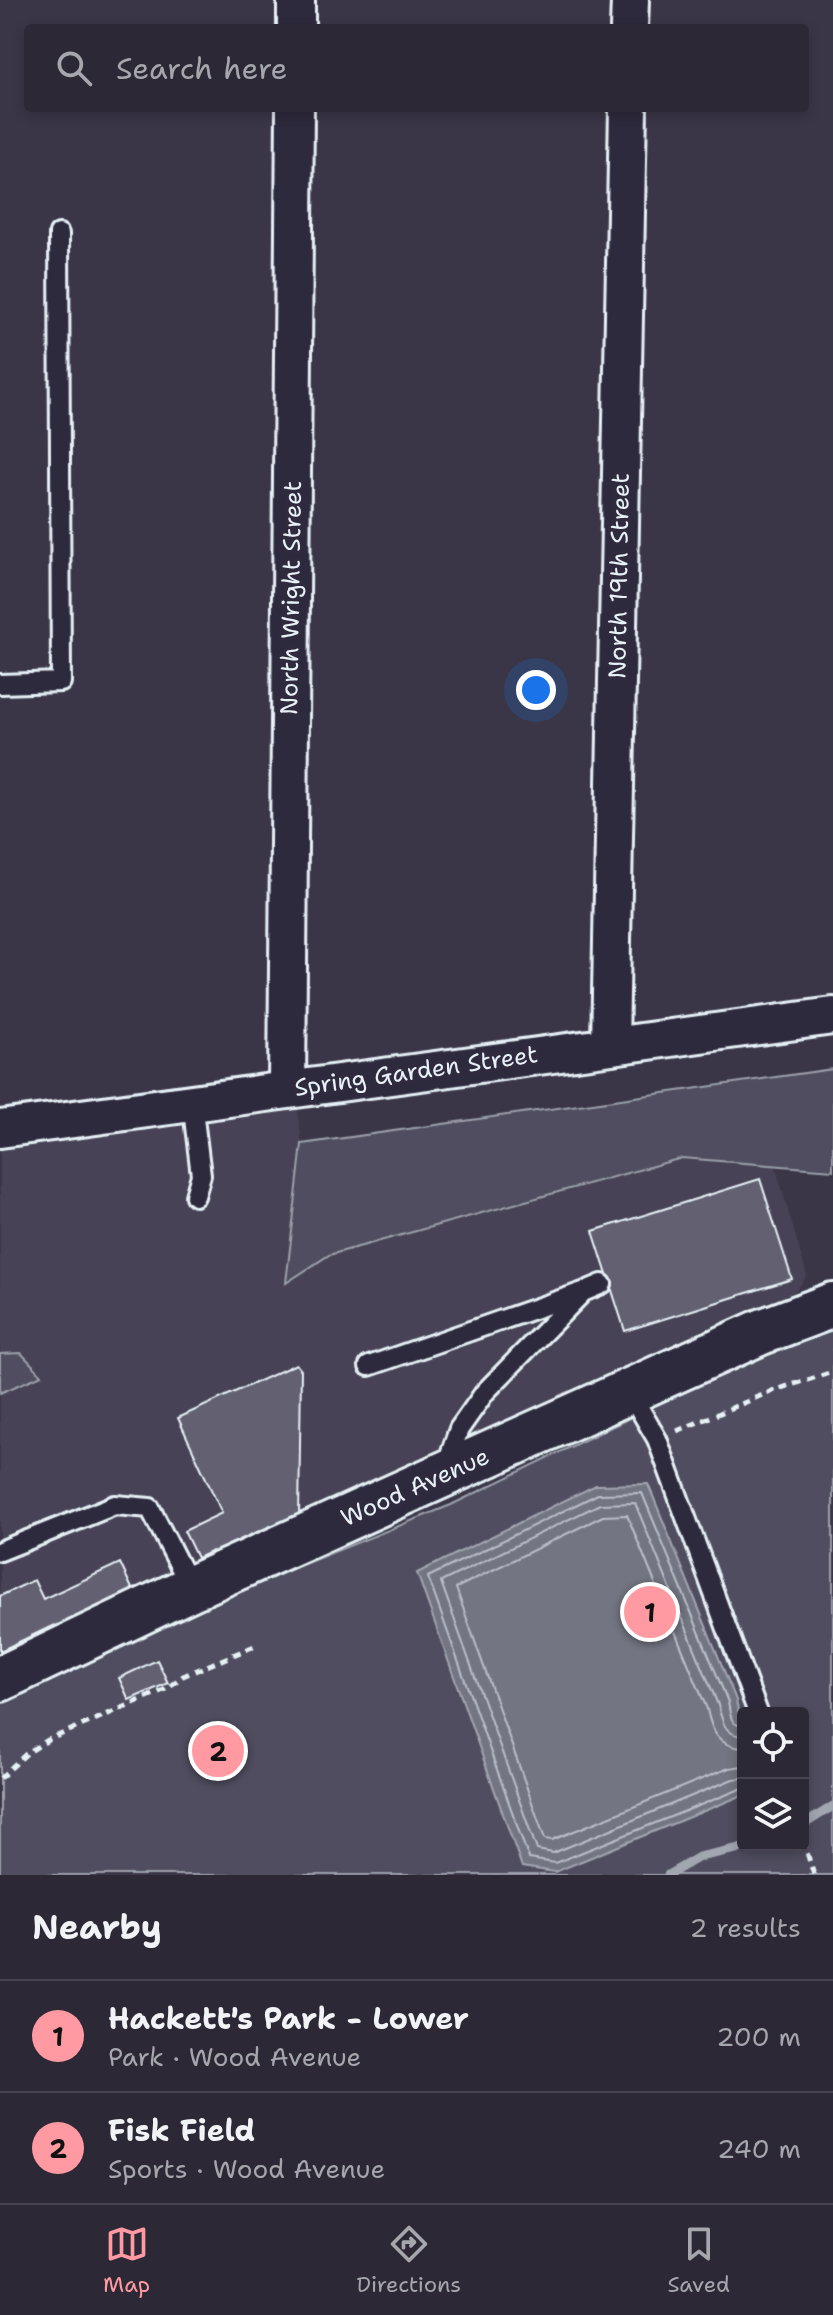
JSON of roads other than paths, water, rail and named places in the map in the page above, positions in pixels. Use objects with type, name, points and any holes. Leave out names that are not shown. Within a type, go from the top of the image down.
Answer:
[{"type":"main road","name":"Wood Avenue","points":[[0,1679],[191,1588],[629,1391],[761,1332],[833,1305]]},
{"type":"street","points":[[296,0],[296,24]]},
{"type":"street","points":[[629,24],[630,0]]},
{"type":"street","name":"North Wright Street","points":[[287,1089],[295,112]]},
{"type":"street","name":"North 19th Street","points":[[610,1045],[628,112]]},
{"type":"street","name":"Spring Garden Street","points":[[0,1129],[833,1016]]},
{"type":"lane","points":[[0,684],[61,682],[59,234]]},
{"type":"lane","points":[[192,1102],[201,1175],[195,1196]]},
{"type":"lane","points":[[369,1366],[602,1284]]},
{"type":"lane","points":[[442,1475],[459,1429],[485,1392],[583,1292]]},
{"type":"lane","points":[[629,1391],[657,1439],[756,1707]]},
{"type":"lane","points":[[0,1551],[115,1505],[150,1508],[191,1588]]},
{"type":"water","points":[[648,1484],[736,1700],[737,1797],[555,1872],[522,1867],[417,1573],[596,1485]]},
{"type":"waterway","points":[[809,1821],[833,1806]]},
{"type":"waterway","points":[[668,1875],[699,1857],[737,1849]]},
{"type":"place","name":"Hackett's Park - Lower","points":[[650,1612]]},
{"type":"place","name":"Fisk Field","points":[[218,1751]]}]
